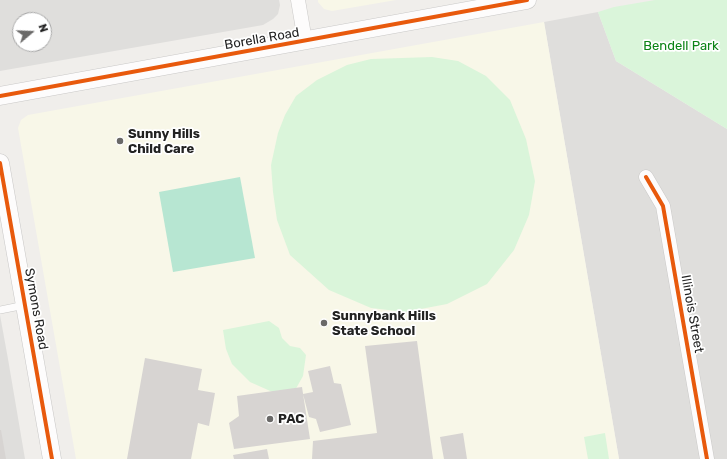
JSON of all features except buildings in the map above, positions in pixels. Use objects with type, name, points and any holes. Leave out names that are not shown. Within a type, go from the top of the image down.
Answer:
[{"type":"street","points":[[298,0],[305,41]]},
{"type":"street","name":"Borella Road","points":[[0,96],[527,0]]},
{"type":"street","name":"Symons Road","points":[[0,162],[52,459]]},
{"type":"street","name":"Illinois Street","points":[[646,177],[663,206],[707,459]]},
{"type":"lane","points":[[0,310],[25,305]]},
{"type":"shaded area","points":[[0,0],[279,0],[280,5],[278,14],[263,25],[0,71]]},
{"type":"shaded area","points":[[318,0],[396,0],[332,11],[324,9]]},
{"type":"shaded area","points":[[598,12],[616,61],[727,129],[727,459],[619,459],[544,22]]},
{"type":"shaded area","name":"Sunnybank Hills State School","points":[[544,22],[619,459],[76,459],[18,128],[21,120],[28,115]]},
{"type":"shaded area","points":[[0,315],[8,359],[25,459],[0,459]]},
{"type":"green space","name":"Bendell Park","points":[[655,0],[727,0],[727,129],[616,61],[598,12],[614,7]]},
{"type":"green space","points":[[432,57],[458,61],[486,76],[510,100],[526,139],[535,181],[529,215],[514,250],[487,284],[447,304],[405,312],[371,308],[329,290],[290,255],[277,220],[273,192],[271,165],[278,133],[285,115],[296,96],[317,80],[347,65],[371,59]]},
{"type":"green space","points":[[240,177],[255,258],[173,272],[159,192]]},
{"type":"green space","points":[[269,321],[279,328],[282,338],[290,346],[300,348],[306,355],[303,376],[294,392],[277,394],[250,382],[232,364],[226,349],[223,330]]},
{"type":"green space","points":[[605,433],[609,459],[588,459],[584,437]]},
{"type":"cycle path","points":[[0,96],[527,0]]},
{"type":"cycle path","points":[[0,163],[52,459]]},
{"type":"cycle path","points":[[646,177],[663,206],[707,459]]},
{"type":"place","name":"Sunny Hills Child Care","points":[[120,141]]},
{"type":"place","name":"Sunnybank Hills State School","points":[[324,323]]},
{"type":"place","name":"PAC","points":[[270,419]]}]
